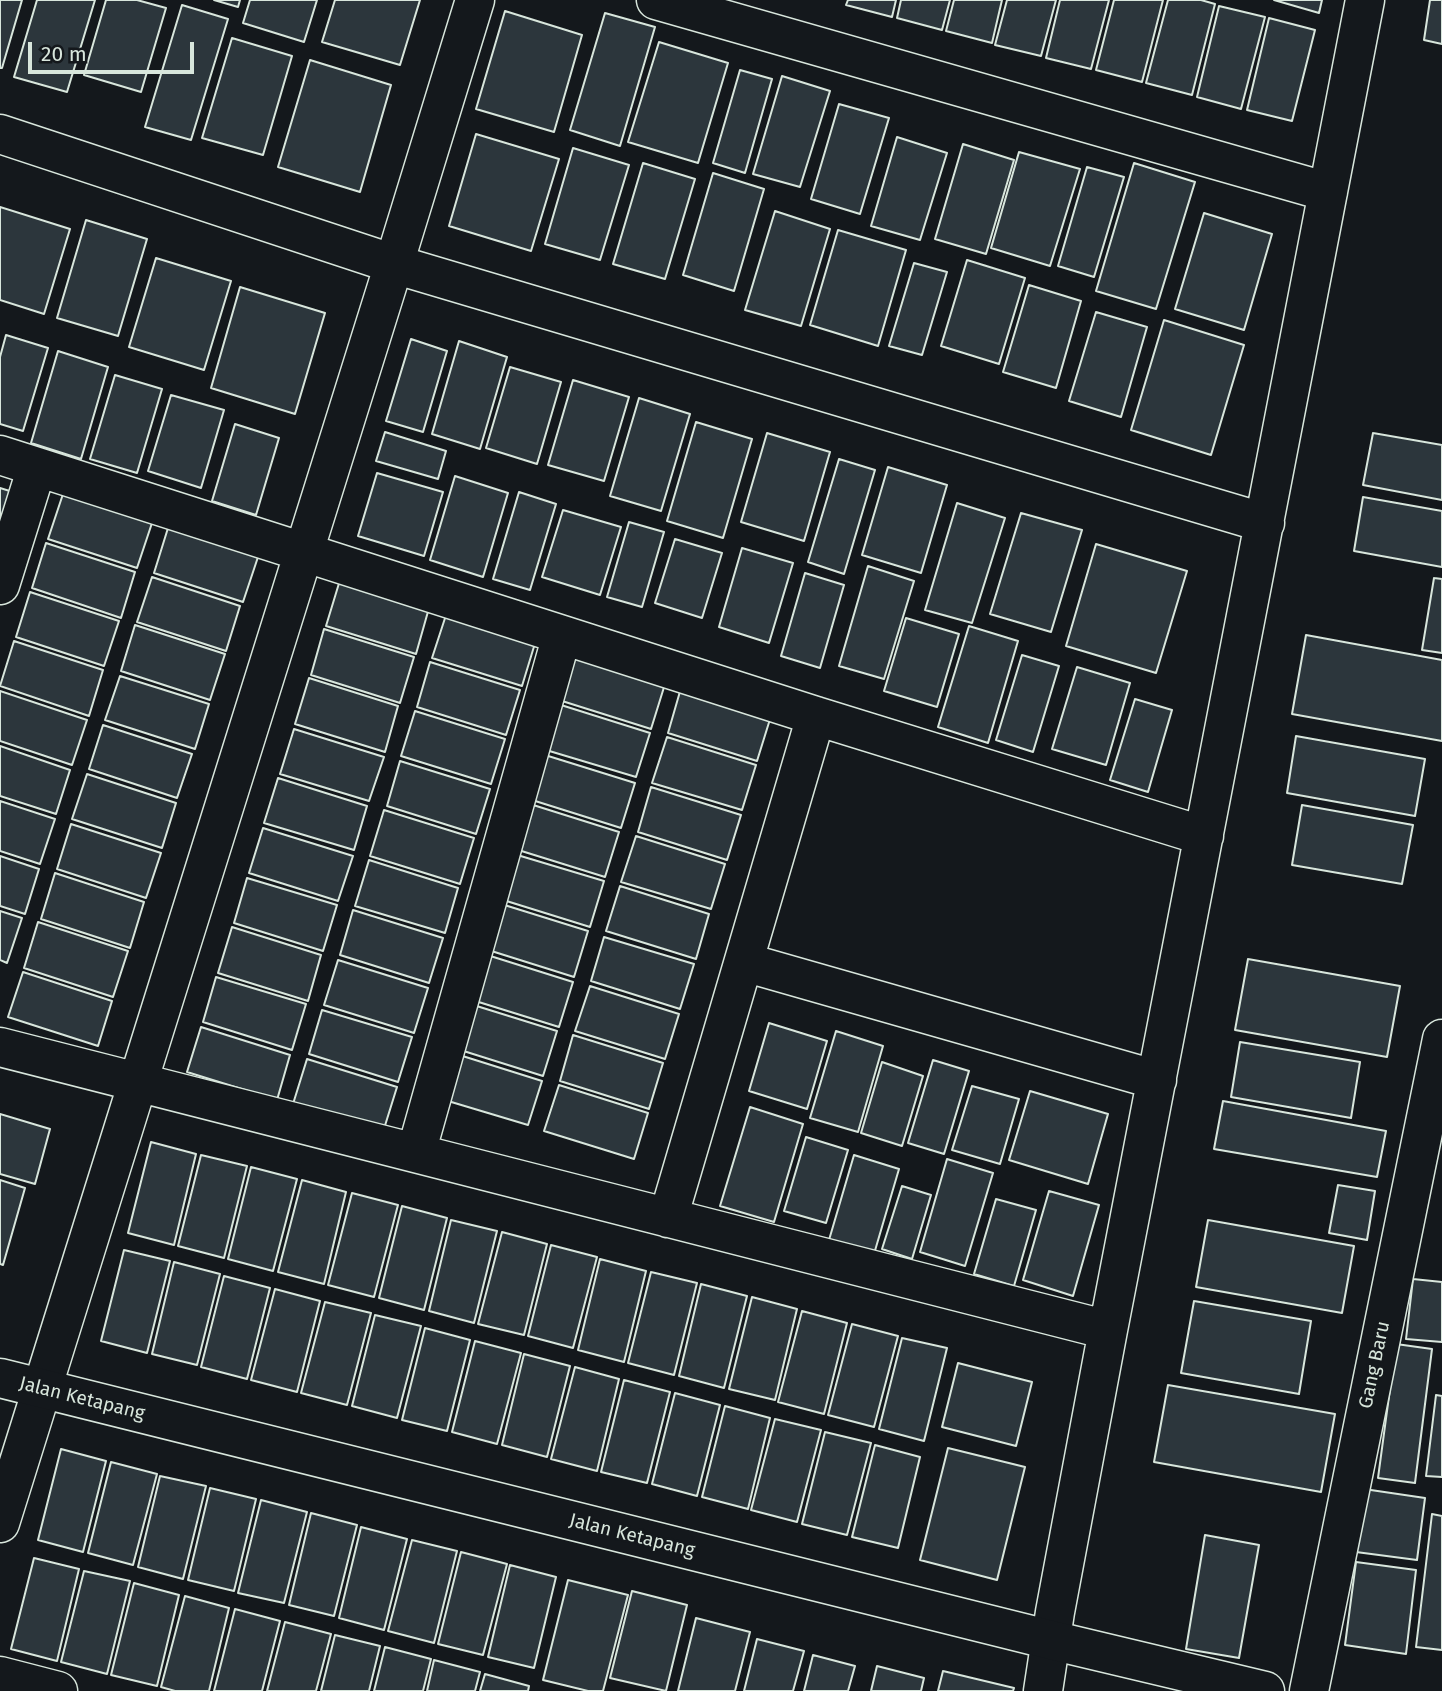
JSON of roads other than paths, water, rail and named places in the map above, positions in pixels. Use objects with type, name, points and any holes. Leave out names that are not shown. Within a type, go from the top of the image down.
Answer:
[{"type":"street","points":[[0,1523],[475,0]]},
{"type":"street","points":[[656,0],[1328,192]]},
{"type":"street","points":[[1043,1691],[1108,1330],[1365,0]]},
{"type":"street","points":[[0,134],[394,264],[1265,523]]},
{"type":"street","points":[[0,456],[816,716],[1204,836]]},
{"type":"street","points":[[0,585],[37,467]]},
{"type":"street","points":[[416,1153],[562,635]]},
{"type":"street","points":[[668,1218],[816,716]]},
{"type":"street","points":[[744,962],[1157,1080]]},
{"type":"street","name":"Gang Baru","points":[[1309,1691],[1442,1039]]},
{"type":"street","points":[[0,1047],[1108,1330]]},
{"type":"street","name":"Jalan Ketapang","points":[[0,1378],[1265,1691]]},
{"type":"street","points":[[0,1676],[58,1691]]}]
